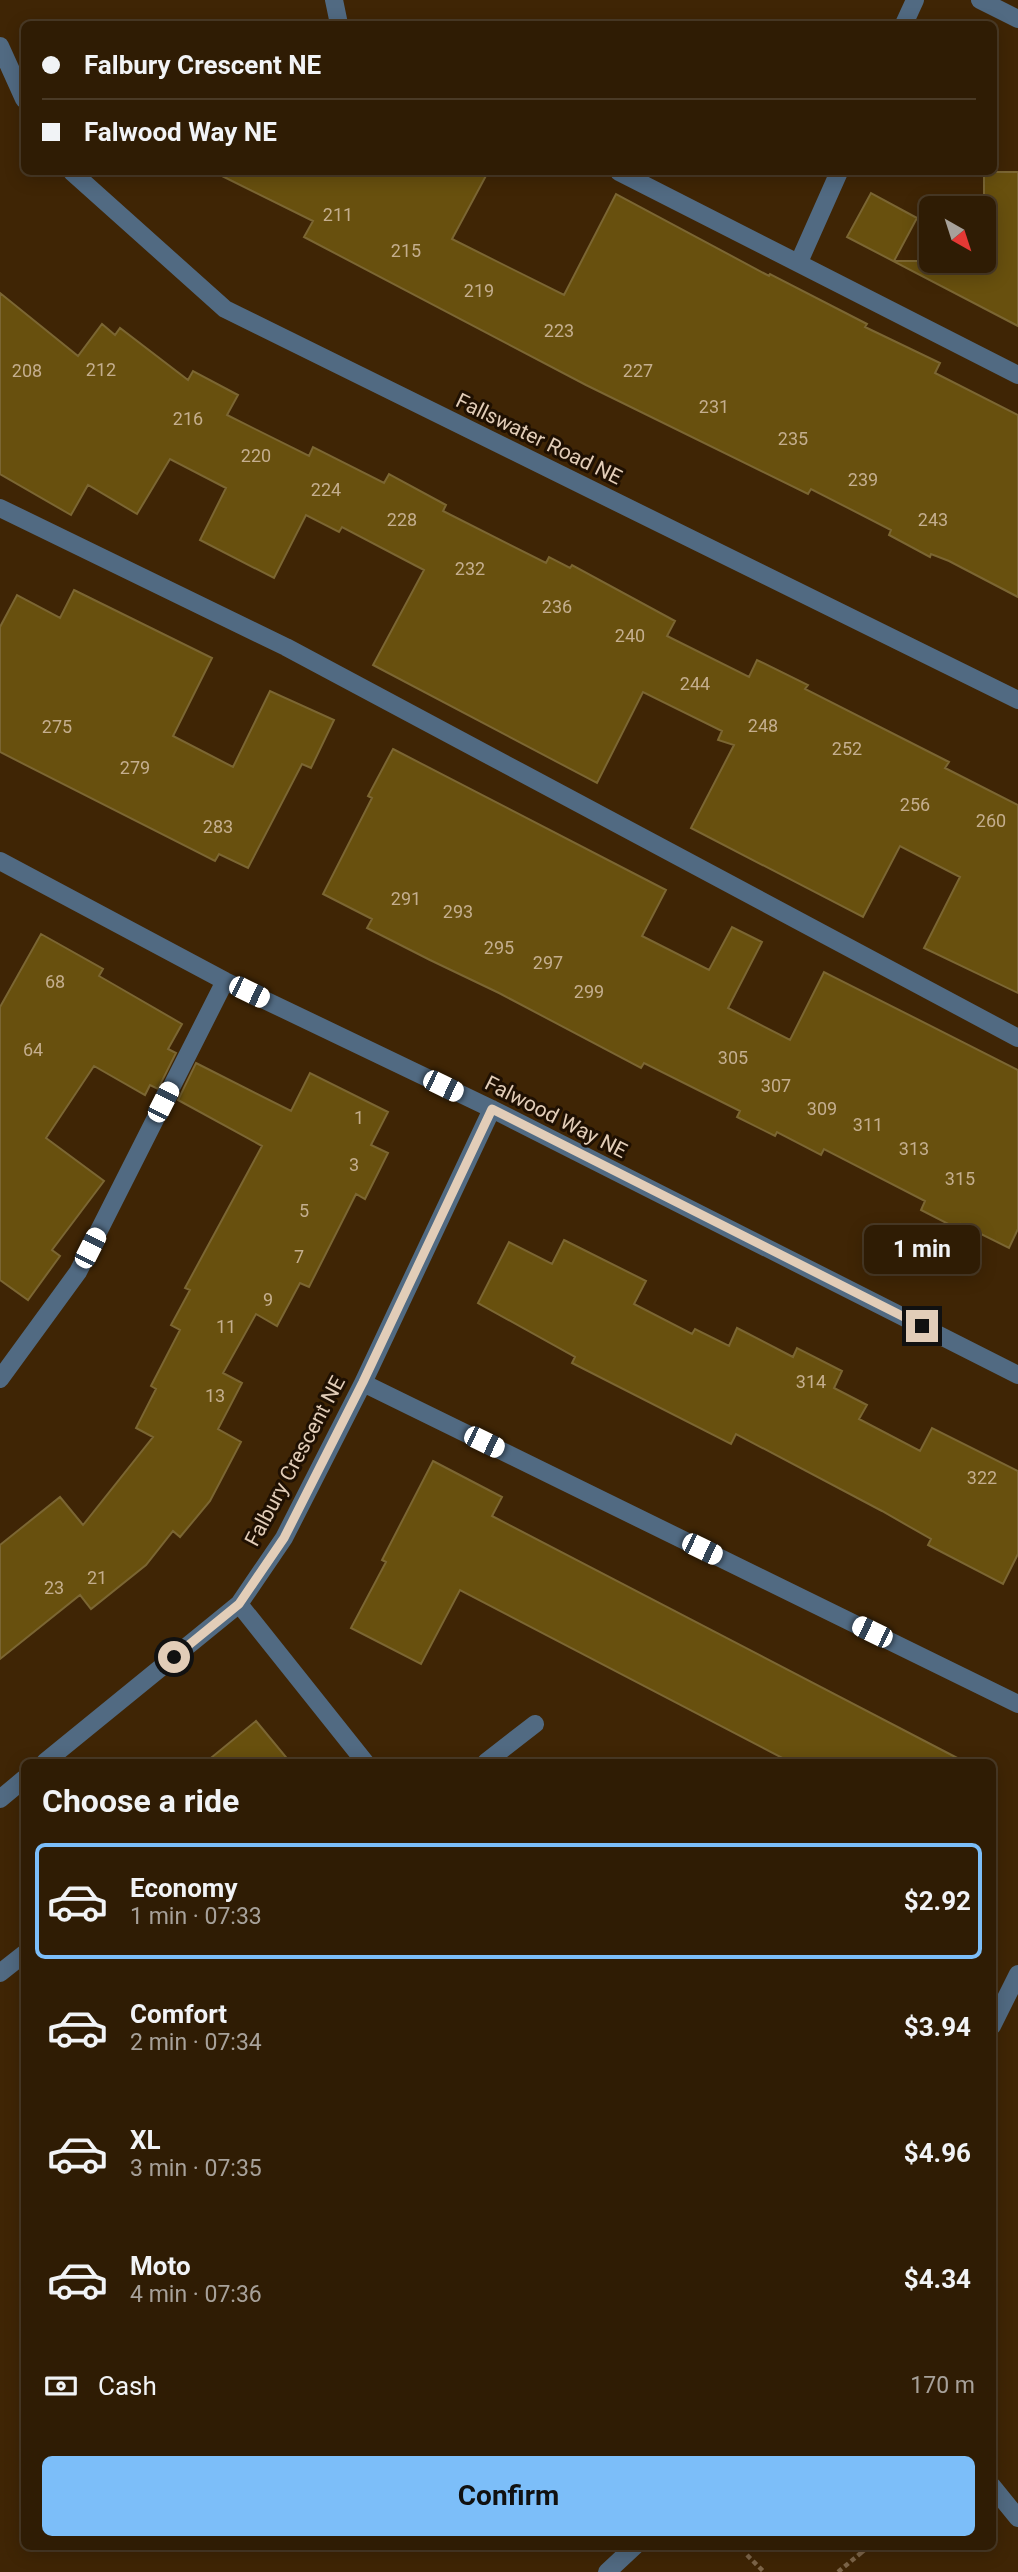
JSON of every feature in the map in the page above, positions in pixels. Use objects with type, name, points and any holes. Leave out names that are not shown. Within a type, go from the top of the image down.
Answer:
[{"type":"street","points":[[334,0],[338,21]]},
{"type":"street","points":[[905,21],[915,0]]},
{"type":"street","points":[[980,0],[1018,19]]},
{"type":"street","points":[[0,46],[21,92]]},
{"type":"street","name":"Fallswater Road NE","points":[[75,175],[225,309],[1018,700]]},
{"type":"street","points":[[625,175],[1018,374]]},
{"type":"street","points":[[799,262],[838,175]]},
{"type":"street","points":[[0,508],[286,647],[1018,1038]]},
{"type":"street","name":"Falwood Way NE","points":[[0,861],[225,981],[492,1109],[1018,1375]]},
{"type":"street","points":[[0,1379],[78,1272],[225,981]]},
{"type":"street","name":"Falbury Crescent NE","points":[[49,1759],[239,1604],[284,1538],[363,1382],[492,1109]]},
{"type":"street","points":[[363,1382],[1018,1703]]},
{"type":"street","points":[[239,1604],[363,1759]]},
{"type":"street","points":[[490,1759],[535,1724]]},
{"type":"street","points":[[0,1799],[21,1782]]},
{"type":"street","points":[[0,1973],[21,1956]]},
{"type":"street","points":[[996,2018],[1018,1974]]},
{"type":"street","points":[[996,2491],[1018,2518]]},
{"type":"street","points":[[607,2572],[631,2550]]},
{"type":"path","points":[[838,2572],[864,2550]]},
{"type":"path","points":[[747,2555],[764,2572]]},
{"type":"building","points":[[1018,172],[1018,326],[847,237],[871,193],[917,218],[894,261],[919,261],[919,273],[996,273],[996,196],[984,196],[984,175]]},
{"type":"building","points":[[220,175],[486,175],[452,239],[564,295],[616,194],[769,276],[770,274],[867,324],[865,327],[940,363],[935,373],[1018,415],[1018,597],[949,561],[931,554],[930,557],[889,535],[891,530],[811,489],[808,494],[586,385],[304,237],[313,221]]},
{"type":"building","points":[[0,293],[78,356],[102,324],[115,335],[120,328],[188,380],[193,371],[238,395],[227,415],[309,456],[313,447],[384,483],[389,474],[446,505],[443,511],[546,563],[549,557],[570,568],[572,565],[675,621],[667,636],[749,677],[757,660],[808,685],[805,689],[949,762],[945,768],[1018,805],[1018,993],[924,948],[960,877],[900,846],[863,917],[691,828],[734,745],[718,740],[722,731],[643,692],[597,783],[373,665],[424,570],[342,527],[339,532],[306,515],[274,578],[200,540],[226,488],[170,459],[137,514],[88,485],[71,515],[0,474]]},
{"type":"building","points":[[74,590],[212,658],[173,736],[233,767],[270,691],[334,720],[311,768],[302,764],[248,868],[219,854],[215,861],[0,752],[0,627],[17,595],[60,618]]},
{"type":"building","points":[[393,749],[666,890],[642,936],[709,970],[732,927],[762,942],[728,1008],[790,1040],[824,972],[1018,1070],[1018,1229],[1009,1248],[961,1224],[958,1229],[921,1210],[925,1201],[824,1149],[821,1155],[777,1132],[775,1136],[737,1117],[740,1111],[644,1063],[641,1068],[499,993],[367,928],[372,919],[323,894],[372,798],[368,796]]},
{"type":"building","points":[[41,934],[103,969],[99,976],[182,1024],[168,1049],[176,1053],[158,1089],[150,1085],[145,1095],[94,1066],[46,1138],[104,1181],[52,1250],[60,1256],[28,1300],[0,1280],[0,1007]]},
{"type":"building","points":[[196,1063],[291,1111],[310,1073],[388,1112],[371,1145],[388,1153],[365,1199],[356,1194],[309,1287],[300,1283],[277,1326],[256,1314],[223,1373],[242,1383],[218,1429],[241,1442],[210,1501],[180,1537],[173,1531],[146,1565],[91,1609],[80,1595],[0,1659],[0,1545],[60,1497],[83,1525],[153,1437],[136,1428],[156,1389],[151,1386],[180,1330],[171,1325],[190,1290],[185,1288],[262,1146],[178,1100]]},
{"type":"building","points":[[564,1240],[646,1281],[634,1304],[692,1334],[695,1329],[729,1346],[737,1328],[793,1357],[797,1348],[842,1371],[834,1388],[867,1405],[859,1419],[920,1451],[932,1428],[1018,1471],[1018,1554],[1003,1584],[928,1545],[931,1539],[882,1511],[736,1434],[731,1444],[572,1363],[575,1357],[478,1303],[509,1242],[552,1264]]},
{"type":"building","points":[[433,1461],[502,1497],[492,1516],[959,1759],[784,1759],[460,1590],[421,1664],[351,1628],[386,1562],[382,1560]]},
{"type":"building","points":[[256,1721],[288,1759],[210,1759]]},
{"type":"route","points":[[174,1657],[239,1604],[284,1538],[363,1382],[492,1109],[922,1326]]}]
